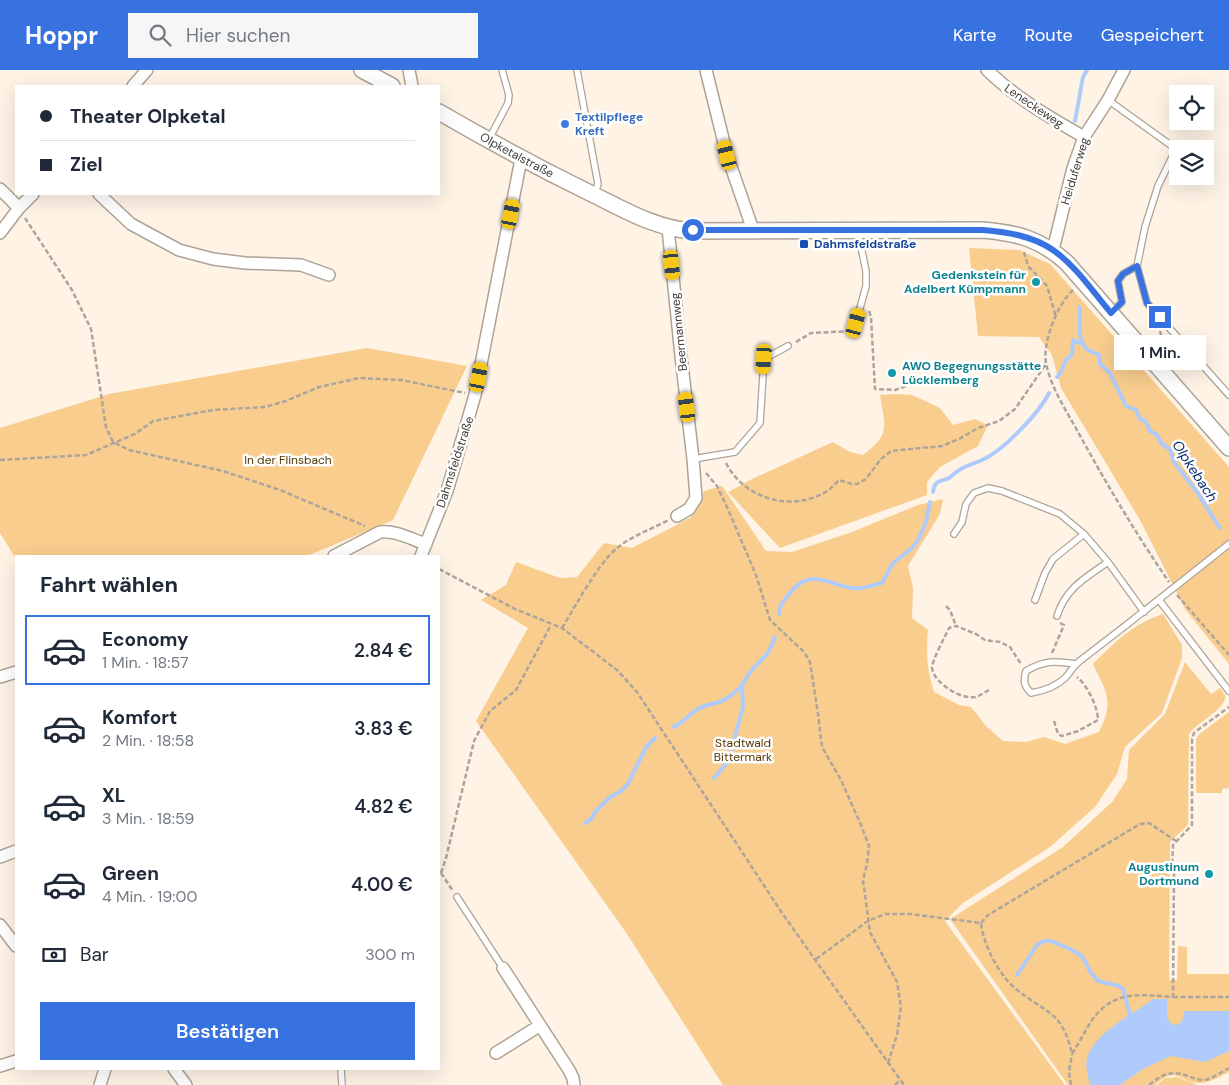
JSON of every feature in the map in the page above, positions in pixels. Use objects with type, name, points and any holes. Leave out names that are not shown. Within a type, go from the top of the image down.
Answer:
[{"type":"street","points":[[134,85],[147,70]]},
{"type":"street","points":[[362,70],[390,85]]},
{"type":"street","points":[[409,70],[412,85]]},
{"type":"street","points":[[706,70],[727,155],[753,230]]},
{"type":"street","name":"Leneckeweg","points":[[987,70],[1003,85],[1037,110],[1084,137]]},
{"type":"street","name":"Heiduferweg","points":[[1054,250],[1073,168],[1084,137],[1108,100],[1124,70]]},
{"type":"street","name":"Olpketalstraße","points":[[440,113],[521,159],[631,214],[668,228],[687,230],[994,231],[1025,237],[1039,242],[1054,250],[1084,281],[1229,448]]},
{"type":"street","name":"Dahmsfeldstraße","points":[[421,555],[447,491],[475,395],[521,159]]},
{"type":"street","points":[[0,189],[19,208]]},
{"type":"street","points":[[0,233],[19,208],[32,195]]},
{"type":"street","points":[[100,195],[131,224],[180,250],[213,259],[301,266],[328,275]]},
{"type":"street","name":"Beermannweg","points":[[668,228],[694,458],[696,498],[690,509],[677,516]]},
{"type":"street","points":[[336,555],[380,532],[394,532],[426,544]]},
{"type":"street","points":[[0,677],[15,672]]},
{"type":"street","points":[[0,857],[15,851]]},
{"type":"street","points":[[0,925],[15,945]]},
{"type":"street","points":[[503,968],[569,1070],[574,1085]]},
{"type":"street","points":[[496,1053],[539,1026]]},
{"type":"street","points":[[0,1066],[15,1061]]},
{"type":"street","points":[[100,1085],[105,1070]]},
{"type":"street","points":[[175,1070],[186,1085]]},
{"type":"lane","points":[[488,141],[508,103],[509,95],[502,70]]},
{"type":"lane","points":[[577,70],[598,184],[594,195]]},
{"type":"lane","points":[[1108,100],[1176,150],[1158,186],[1145,227],[1137,266],[1147,303],[1229,395]]},
{"type":"lane","points":[[856,326],[866,286],[866,271],[859,243],[858,230]]},
{"type":"lane","points":[[1111,313],[1122,302],[1118,281],[1123,274],[1137,266]]},
{"type":"lane","points":[[694,458],[735,452],[760,423],[764,359],[790,345]]},
{"type":"lane","points":[[954,534],[962,522],[966,504],[974,493],[988,488],[1002,491],[1060,514],[1084,534],[1108,562],[1144,612]]},
{"type":"lane","points":[[1035,600],[1045,573],[1053,559],[1084,534]]},
{"type":"lane","points":[[1075,664],[1049,661],[1026,671],[1024,679],[1026,688],[1032,693],[1054,686],[1065,678],[1075,664],[1229,544]]},
{"type":"lane","points":[[1057,619],[1062,602],[1071,589],[1108,562]]},
{"type":"lane","points":[[1159,600],[1229,691]]},
{"type":"lane","points":[[457,897],[503,968]]},
{"type":"lane","points":[[341,1070],[342,1085]]},
{"type":"path","points":[[19,208],[72,290],[91,329],[106,426],[113,442],[128,450],[223,471],[280,490],[380,532]]},
{"type":"path","points":[[1024,248],[1028,266],[1048,286],[1056,317]]},
{"type":"path","points":[[1084,281],[1067,296],[1046,342],[1046,364],[1057,394],[1106,482],[1173,589],[1229,655]]},
{"type":"path","points":[[862,302],[868,309],[871,317],[874,389],[895,390],[906,386]]},
{"type":"path","points":[[790,345],[811,333],[854,331],[856,326]]},
{"type":"path","points":[[722,455],[736,477],[754,493],[775,500],[796,502],[806,500],[826,492],[839,480],[852,484],[862,481],[870,475],[881,458],[891,451],[942,446],[978,428],[999,421],[1015,409],[1046,364]]},
{"type":"path","points":[[0,460],[86,454],[134,434],[153,421],[213,410],[265,407],[286,401],[319,387],[360,378],[401,380],[475,395]]},
{"type":"path","points":[[694,458],[717,486],[756,575],[770,620],[804,652],[810,662],[822,747],[841,780],[869,846],[863,880],[870,932],[897,982],[901,1007],[897,1035],[888,1063]]},
{"type":"path","points":[[562,628],[585,590],[612,553],[630,539],[677,516]]},
{"type":"path","points":[[440,570],[515,609],[562,628],[617,670],[637,692],[782,913],[904,1085]]},
{"type":"path","points":[[946,606],[950,610],[956,626]]},
{"type":"path","points":[[1049,661],[1064,625],[1057,619]]},
{"type":"path","points":[[457,897],[440,873],[446,858],[474,741],[490,711],[516,690],[552,625]]},
{"type":"path","points":[[989,690],[974,697],[963,696],[947,688],[935,678],[932,667],[949,628],[956,626],[985,640],[1000,642],[1010,647],[1026,671]]},
{"type":"path","points":[[1054,720],[1058,734],[1062,736],[1078,731],[1098,720],[1098,714],[1083,682],[1069,672]]},
{"type":"path","points":[[1173,997],[1174,871],[1172,868],[1172,845],[1192,825],[1192,739],[1194,733],[1229,707]]},
{"type":"path","points":[[981,923],[988,915],[1140,824],[1149,823],[1176,841]]},
{"type":"path","points":[[816,959],[868,921],[885,914],[910,914],[981,923]]},
{"type":"path","points":[[981,923],[988,949],[1005,978],[1014,988],[1056,1018],[1068,1039],[1072,1054]]},
{"type":"path","points":[[1071,1085],[1069,1072],[1072,1054],[1098,1014],[1108,1003],[1123,996],[1229,997]]},
{"type":"path","points":[[1149,1085],[1163,1074],[1169,1072],[1204,1080],[1229,1068]]},
{"type":"path","points":[[895,1085],[900,1080]]},
{"type":"green space","points":[[969,248],[1019,250],[1050,264],[1229,467],[1229,664],[1185,609],[1140,520],[1061,388],[1052,355],[1039,337],[978,336]]},
{"type":"green space","name":"In der Flinsbach","points":[[367,348],[467,366],[393,520],[309,555],[15,555],[15,557],[0,533],[0,428],[109,394]]},
{"type":"green space","points":[[880,395],[912,395],[940,408],[953,425],[975,419],[988,425],[978,446],[940,467],[927,482],[927,495],[780,548],[728,492],[833,442],[850,452],[863,455],[878,441],[884,429]]},
{"type":"green space","name":"Stadtwald Bittermark","points":[[722,486],[766,551],[792,552],[852,532],[918,505],[943,499],[940,514],[908,566],[913,588],[912,618],[928,630],[928,661],[934,692],[959,705],[971,707],[986,726],[1003,741],[1026,742],[1044,737],[1065,744],[1099,732],[1104,722],[1107,698],[1093,664],[1116,642],[1143,622],[1163,614],[1182,645],[1182,658],[1162,713],[1125,747],[1117,774],[1095,807],[1050,847],[963,903],[945,921],[1065,1085],[723,1085],[625,931],[476,721],[528,628],[481,600],[506,585],[516,562],[560,578],[577,577],[604,543],[632,548],[691,517],[704,491]]},
{"type":"green space","points":[[1185,662],[1211,694],[1220,688],[1225,695],[1225,700],[1217,710],[1189,734],[1188,824],[1170,842],[1169,980],[1177,980],[1178,946],[1187,947],[1187,974],[1229,974],[1229,1072],[1203,1083],[1192,1082],[1173,1075],[1162,1079],[1155,1085],[1068,1085],[950,919],[1063,847],[1113,801],[1127,779],[1129,750],[1165,714]]},
{"type":"green space","points":[[1229,712],[1229,788],[1222,789],[1222,793],[1196,793],[1196,740],[1198,735]]},
{"type":"green space","points":[[1177,1077],[1198,1085],[1157,1085],[1165,1078]]},
{"type":"water","points":[[1153,999],[1167,999],[1167,1017],[1171,1024],[1175,1025],[1182,1022],[1184,1011],[1229,1011],[1229,1051],[1205,1062],[1171,1056],[1143,1069],[1120,1085],[1090,1085],[1086,1064],[1091,1049],[1106,1032]]},
{"type":"waterway","name":"Olpkebach","points":[[1075,121],[1083,77],[1087,70]]},
{"type":"waterway","name":"Olpkebach","points":[[1079,307],[1080,335],[1084,346],[1099,355],[1100,364],[1110,373],[1126,406],[1136,410],[1140,419],[1145,422],[1150,431],[1157,435],[1162,444],[1171,450],[1173,461],[1197,492],[1220,528]]},
{"type":"waterway","points":[[1057,377],[1066,360],[1072,355],[1073,340],[1079,343],[1082,340]]},
{"type":"waterway","points":[[933,492],[934,486],[940,481],[949,478],[963,468],[982,460],[1000,449],[1029,421],[1049,393]]},
{"type":"waterway","points":[[779,614],[780,608],[789,594],[804,581],[819,579],[856,588],[882,583],[893,563],[917,542],[926,522],[930,502]]},
{"type":"waterway","points":[[673,727],[698,709],[724,700],[736,691],[767,654],[775,637]]},
{"type":"waterway","points":[[714,778],[726,764],[730,755],[743,707],[742,685]]},
{"type":"waterway","points":[[585,823],[591,819],[595,812],[609,798],[628,784],[646,747],[655,738]]},
{"type":"waterway","points":[[1017,975],[1037,945],[1044,941],[1051,941],[1082,956],[1091,973],[1098,981],[1119,986],[1123,989],[1130,1015]]},
{"type":"place","name":"Textilpflege Kreft","points":[[565,124]]},
{"type":"place","name":"Dahmsfeldstraße","points":[[804,244]]},
{"type":"place","name":"Gedenkstein für Adelbert Kümpmann","points":[[1036,282]]},
{"type":"place","name":"AWO Begegnungsstätte Lücklemberg","points":[[892,373]]},
{"type":"place","name":"Augustinum Dortmund","points":[[1209,874]]},
{"type":"route","points":[[693,230],[983,230],[1013,234],[1039,242],[1054,250],[1068,263],[1111,313],[1122,302],[1118,281],[1123,274],[1137,266],[1147,303],[1160,317]]}]
